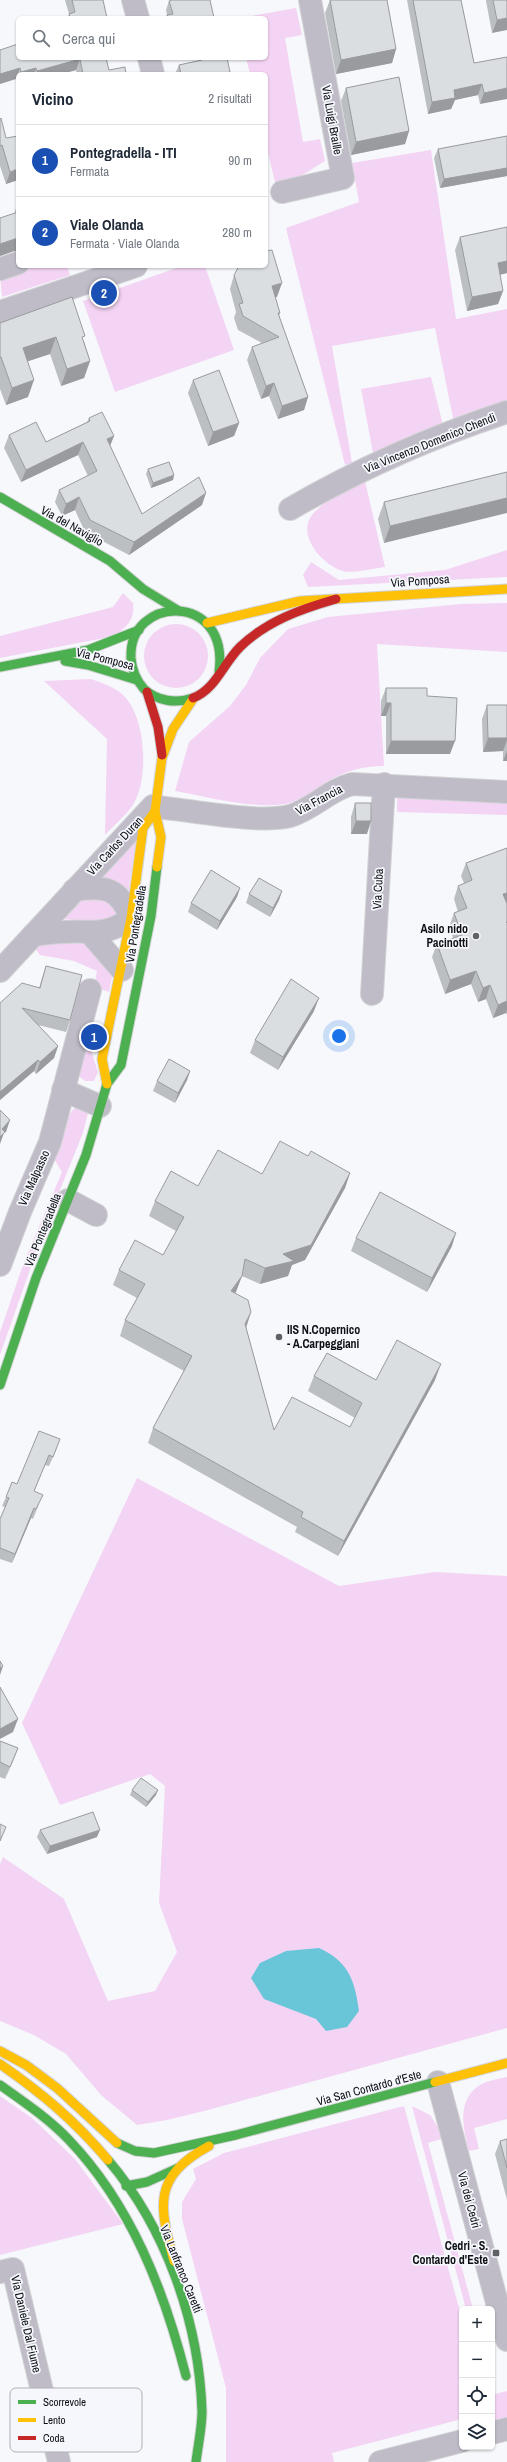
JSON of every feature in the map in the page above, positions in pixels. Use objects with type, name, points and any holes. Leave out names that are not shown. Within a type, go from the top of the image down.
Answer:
[{"type":"street","points":[[132,0],[137,16]]},
{"type":"street","name":"Via Luigi Braille","points":[[282,192],[342,178],[310,0]]},
{"type":"street","points":[[150,60],[153,72]]},
{"type":"street","points":[[0,269],[16,264]]},
{"type":"street","points":[[0,312],[83,274],[123,268]]},
{"type":"street","name":"Via Vincenzo Domenico Chendi","points":[[290,509],[386,458],[507,412]]},
{"type":"street","name":"Via del Naviglio","points":[[0,497],[110,561],[143,589],[179,611]]},
{"type":"street","points":[[131,578],[136,595]]},
{"type":"street","name":"Via Pomposa","points":[[207,623],[282,604],[336,599],[507,589]]},
{"type":"street","name":"Via Pomposa","points":[[141,628],[134,640],[131,656],[137,680],[147,692],[171,702],[193,699],[209,688],[219,672],[241,646],[270,624],[293,612],[336,599]]},
{"type":"street","name":"Via Pomposa","points":[[0,667],[93,651],[118,642],[141,628],[157,615],[179,611],[197,616],[207,623],[216,634],[221,645],[222,662],[219,672]]},
{"type":"street","points":[[140,612],[141,628]]},
{"type":"street","name":"Via Pomposa","points":[[42,660],[88,665],[137,680]]},
{"type":"street","name":"Via Pontegradella","points":[[147,692],[158,727],[162,758]]},
{"type":"street","name":"Via Pontegradella","points":[[107,1084],[102,1059],[122,970],[140,920],[161,837],[156,807],[162,758],[173,729],[193,699]]},
{"type":"street","name":"Via Francia","points":[[156,807],[257,818],[276,818],[297,813],[345,786],[360,783],[507,792]]},
{"type":"street","name":"Via Cuba","points":[[372,994],[384,784]]},
{"type":"street","name":"Via Pontegradella","points":[[0,1385],[36,1278],[86,1155],[107,1084],[120,1065],[140,920],[143,828],[156,807]]},
{"type":"street","name":"Via Carlos Duran","points":[[0,971],[74,890],[156,807]]},
{"type":"street","name":"Via Carlos Duran","points":[[74,890],[94,887],[104,888],[121,898],[140,920]]},
{"type":"street","points":[[33,935],[65,932],[90,933],[112,930],[140,920]]},
{"type":"street","points":[[90,933],[122,970]]},
{"type":"street","name":"Via Malpasso","points":[[0,1265],[20,1212],[50,1142],[90,990]]},
{"type":"street","points":[[63,1090],[100,1106]]},
{"type":"street","points":[[68,1200],[96,1215]]},
{"type":"street","name":"Via San Contardo d'Este","points":[[0,2051],[26,2065],[57,2088],[113,2141],[135,2151],[154,2153]]},
{"type":"street","name":"Via San Contardo d'Este","points":[[142,2160],[154,2153],[236,2135],[507,2063]]},
{"type":"street","name":"Via Lanfranco Caretti","points":[[0,2064],[37,2088],[76,2122],[98,2146],[126,2186],[157,2237],[186,2307],[201,2384],[202,2412],[195,2462]]},
{"type":"street","name":"Via dei Cedri","points":[[438,2082],[507,2340]]},
{"type":"street","points":[[0,2085],[25,2101],[63,2133],[112,2195],[139,2243],[173,2322],[187,2385]]},
{"type":"street","name":"Via San Contardo d'Este","points":[[126,2186],[147,2182],[180,2167],[206,2147],[236,2135]]},
{"type":"street","name":"Via San Contardo d'Este","points":[[180,2167],[165,2186],[161,2203],[162,2218],[186,2307]]},
{"type":"street","points":[[112,2195],[126,2186],[131,2176]]},
{"type":"street","name":"Via Daniele Dal Fiume","points":[[0,2272],[13,2269],[41,2388]]},
{"type":"street","name":"Via Lanfranco Caretti","points":[[192,2419],[195,2462]]},
{"type":"street","points":[[495,2432],[507,2429]]},
{"type":"street","points":[[380,2462],[459,2442]]},
{"type":"street","name":"Via Daniele Dal Fiume","points":[[57,2452],[59,2462]]},
{"type":"shaded area","points":[[296,8],[302,35],[285,38],[303,142],[320,139],[325,161],[277,191],[268,153],[268,72],[250,72],[246,60],[268,60],[268,16],[251,16]]},
{"type":"shaded area","points":[[431,150],[456,319],[507,309],[507,405],[454,423],[435,328],[332,346],[352,463],[345,465],[286,228],[359,202],[352,163]]},
{"type":"shaded area","points":[[21,268],[68,268],[70,275],[2,297],[0,275]]},
{"type":"shaded area","points":[[176,268],[206,268],[234,350],[115,392],[83,301]]},
{"type":"shaded area","points":[[431,377],[443,425],[373,453],[361,389]]},
{"type":"shaded area","points":[[365,481],[385,567],[347,572],[335,568],[327,563],[314,549],[307,531],[308,523],[312,515],[323,504]]},
{"type":"shaded area","points":[[507,550],[507,577],[308,587],[303,575],[311,562],[339,580],[445,570]]},
{"type":"shaded area","points":[[123,593],[133,603],[133,614],[126,626],[115,636],[0,658],[0,636],[113,607]]},
{"type":"shaded area","points":[[507,603],[507,652],[377,644],[384,766],[362,768],[341,774],[302,798],[285,804],[243,804],[175,791],[189,742],[230,706],[246,685],[260,658],[288,629],[328,617],[461,604]]},
{"type":"shaded area","points":[[170,624],[182,624],[199,633],[206,644],[208,656],[206,668],[199,679],[182,688],[170,688],[158,683],[149,674],[144,662],[144,650],[149,638],[158,629]]},
{"type":"shaded area","points":[[91,679],[113,688],[124,696],[137,718],[143,748],[142,778],[139,792],[134,803],[124,816],[105,835],[107,739],[44,681]]},
{"type":"shaded area","points":[[397,796],[507,801],[507,815],[397,812]]},
{"type":"shaded area","points":[[137,836],[128,894],[120,886],[111,881],[90,880]]},
{"type":"shaded area","points":[[89,894],[125,909],[108,921],[55,919]]},
{"type":"shaded area","points":[[51,939],[81,942],[88,945],[99,955],[113,972],[109,992],[94,987],[97,971],[74,961],[40,955],[34,947]]},
{"type":"shaded area","points":[[87,1038],[98,1072],[94,1081],[85,1081],[76,1074]]},
{"type":"shaded area","points":[[78,1104],[89,1109],[83,1133],[45,1227],[0,1355],[0,1332],[23,1265],[62,1172],[51,1154],[71,1112]]},
{"type":"shaded area","points":[[137,1478],[339,1586],[435,1572],[507,1576],[507,2028],[208,2110],[167,2120],[137,2125],[101,2095],[66,2054],[34,2035],[0,2021],[0,1864],[3,1857],[64,1899],[108,2001],[155,1991],[177,1952],[159,1903],[165,1786],[150,1774],[60,1805],[22,1723]]},
{"type":"shaded area","points":[[507,2077],[507,2119],[474,2128],[479,2149],[469,2151],[463,2118],[466,2101],[470,2094],[483,2083]]},
{"type":"shaded area","points":[[0,2096],[32,2118],[75,2159],[123,2224],[0,2255]]},
{"type":"shaded area","points":[[404,2106],[459,2308],[459,2420],[332,2453],[334,2462],[226,2462],[226,2388],[182,2219],[182,2202],[196,2179],[193,2169],[224,2153]]},
{"type":"shaded area","points":[[412,2106],[430,2115],[445,2138],[428,2143],[472,2306],[465,2306]]},
{"type":"shaded area","points":[[507,2391],[507,2422],[495,2426],[495,2394]]},
{"type":"water","points":[[319,1948],[329,1953],[343,1965],[352,1981],[359,2011],[347,2027],[326,2031],[316,2019],[264,1999],[251,1978],[260,1963],[286,1951]]},
{"type":"building","points":[[72,0],[103,0],[107,16],[70,16],[69,14],[75,12]]},
{"type":"building","points":[[210,0],[214,16],[167,16],[173,14],[169,1]]},
{"type":"building","points":[[330,0],[387,0],[396,49],[341,60]]},
{"type":"building","points":[[413,0],[461,0],[474,63],[507,57],[507,88],[484,93],[482,84],[454,90],[455,98],[432,102]]},
{"type":"building","points":[[493,0],[507,0],[507,18],[497,20]]},
{"type":"building","points":[[16,45],[16,60],[76,60],[37,71],[36,68],[21,72],[20,68],[0,74],[0,50]]},
{"type":"building","points":[[80,60],[106,60],[109,70],[125,67],[126,72],[83,72]]},
{"type":"building","points":[[202,60],[227,60],[230,72],[181,72],[179,65]]},
{"type":"building","points":[[399,77],[409,131],[356,142],[346,88]]},
{"type":"building","points":[[1,118],[6,138],[16,136],[16,170],[10,172],[2,145],[0,146]]},
{"type":"building","points":[[507,136],[507,168],[444,179],[438,149]]},
{"type":"building","points":[[16,213],[16,239],[0,244],[0,218]]},
{"type":"building","points":[[507,227],[507,261],[498,263],[503,291],[472,297],[460,237]]},
{"type":"building","points":[[272,250],[282,283],[272,286],[280,313],[278,313],[308,397],[282,406],[274,383],[266,386],[252,347],[279,337],[243,316],[239,304],[243,303],[234,275],[238,268],[268,268],[268,251]]},
{"type":"building","points":[[72,297],[85,336],[82,337],[90,361],[67,369],[56,337],[23,348],[34,380],[12,388],[0,357],[0,323]]},
{"type":"building","points":[[219,370],[239,423],[213,432],[193,380]]},
{"type":"building","points":[[102,412],[114,436],[107,439],[142,514],[199,477],[206,493],[134,542],[90,520],[79,497],[66,504],[59,490],[97,471],[83,442],[26,470],[9,435],[36,422],[46,442],[90,421],[89,418]]},
{"type":"building","points":[[169,462],[174,475],[153,483],[148,469]]},
{"type":"building","points":[[507,472],[507,498],[390,526],[384,502]]},
{"type":"building","points":[[386,688],[427,688],[427,696],[457,698],[455,741],[391,741],[391,703],[386,703]]},
{"type":"building","points":[[487,705],[507,705],[507,738],[488,738]]},
{"type":"building","points":[[355,803],[371,803],[371,821],[356,821]]},
{"type":"building","name":"Asilo nido Pacinotti","points":[[507,848],[507,893],[503,894],[507,904],[507,1001],[498,1005],[490,985],[483,988],[476,971],[450,980],[437,944],[462,935],[454,913],[467,908],[458,886],[472,880],[466,863]]},
{"type":"building","points":[[211,870],[240,888],[220,921],[191,903]]},
{"type":"building","points":[[259,878],[282,891],[273,908],[249,894]]},
{"type":"building","points":[[46,966],[82,975],[70,1020],[22,1008],[58,1046],[40,1062],[38,1060],[0,1092],[0,1003],[22,983],[40,988]]},
{"type":"building","points":[[291,979],[319,998],[283,1057],[255,1040]]},
{"type":"building","points":[[169,1059],[190,1071],[178,1093],[157,1081]]},
{"type":"building","points":[[0,1110],[10,1120],[2,1129],[5,1132],[0,1137]]},
{"type":"building","points":[[280,1141],[308,1156],[311,1151],[350,1173],[311,1245],[283,1254],[294,1261],[265,1268],[245,1259],[242,1276],[231,1291],[248,1300],[251,1312],[245,1324],[274,1430],[292,1397],[350,1427],[362,1403],[314,1376],[327,1353],[376,1380],[397,1340],[441,1364],[344,1541],[301,1517],[303,1512],[153,1428],[192,1356],[125,1320],[145,1284],[119,1270],[135,1240],[163,1255],[184,1217],[155,1201],[171,1171],[198,1186],[218,1150],[262,1174]]},
{"type":"building","points":[[380,1192],[456,1233],[432,1278],[356,1238]]},
{"type":"building","points":[[39,1431],[60,1439],[53,1457],[49,1455],[34,1491],[43,1495],[36,1509],[34,1508],[15,1554],[0,1548],[0,1519],[9,1498],[6,1497],[12,1482],[17,1484]]},
{"type":"building","points":[[0,1661],[3,1666],[0,1668]]},
{"type":"building","points":[[0,1687],[18,1719],[0,1729]]},
{"type":"building","points":[[0,1741],[18,1748],[10,1767],[0,1762]]},
{"type":"building","points":[[141,1778],[158,1790],[148,1802],[132,1790]]},
{"type":"building","points":[[93,1812],[100,1830],[50,1846],[40,1830]]},
{"type":"building","points":[[0,1824],[6,1827],[0,1841]]},
{"type":"building","points":[[507,2139],[507,2168],[500,2141]]},
{"type":"traffic: fast","points":[[0,497],[110,561],[143,589],[179,611]]},
{"type":"traffic: fast","points":[[193,698],[180,701],[161,699],[149,693],[139,682],[133,671],[131,658],[134,637],[145,622],[160,613],[178,611],[195,615],[209,627],[218,646],[219,672]]},
{"type":"traffic: fast","points":[[0,667],[88,650],[139,630]]},
{"type":"traffic: fast","points":[[65,661],[88,665],[137,680]]},
{"type":"traffic: fast","points":[[0,1385],[36,1278],[86,1155],[107,1084],[121,1065],[151,916],[157,867]]},
{"type":"traffic: fast","points":[[117,2143],[135,2151],[154,2153],[236,2135],[435,2082]]},
{"type":"traffic: fast","points":[[0,2085],[36,2111],[61,2132],[91,2165],[110,2192],[142,2250],[156,2281],[186,2376]]},
{"type":"traffic: fast","points":[[108,2160],[129,2187],[147,2215],[176,2278],[186,2310],[194,2344],[202,2411],[201,2430],[196,2462]]},
{"type":"traffic: fast","points":[[126,2186],[147,2182],[178,2168]]},
{"type":"traffic: slow","points":[[207,623],[300,601],[507,589]]},
{"type":"traffic: slow","points":[[157,867],[161,837],[155,811],[162,758],[173,729],[193,699]]},
{"type":"traffic: slow","points":[[107,1084],[102,1059],[131,918],[143,828],[155,811]]},
{"type":"traffic: slow","points":[[0,2051],[26,2065],[57,2088],[117,2143]]},
{"type":"traffic: slow","points":[[435,2082],[507,2063]]},
{"type":"traffic: slow","points":[[0,2064],[57,2108],[83,2132],[108,2160]]},
{"type":"traffic: slow","points":[[174,2261],[165,2224],[163,2209],[164,2194],[177,2169],[209,2146]]},
{"type":"traffic: jam","points":[[193,698],[207,689],[240,647],[261,630],[297,612],[336,599]]},
{"type":"traffic: jam","points":[[147,692],[158,727],[162,755]]},
{"type":"place","name":"Viale Olanda","points":[[104,293]]},
{"type":"place","name":"Asilo nido Pacinotti","points":[[476,936]]},
{"type":"place","name":"Pontegradella - ITI","points":[[94,1037]]},
{"type":"place","name":"IIS N.Copernico - A.Carpeggiani","points":[[279,1337]]},
{"type":"place","name":"Cedri - S. Contardo d'Este","points":[[496,2253]]}]
